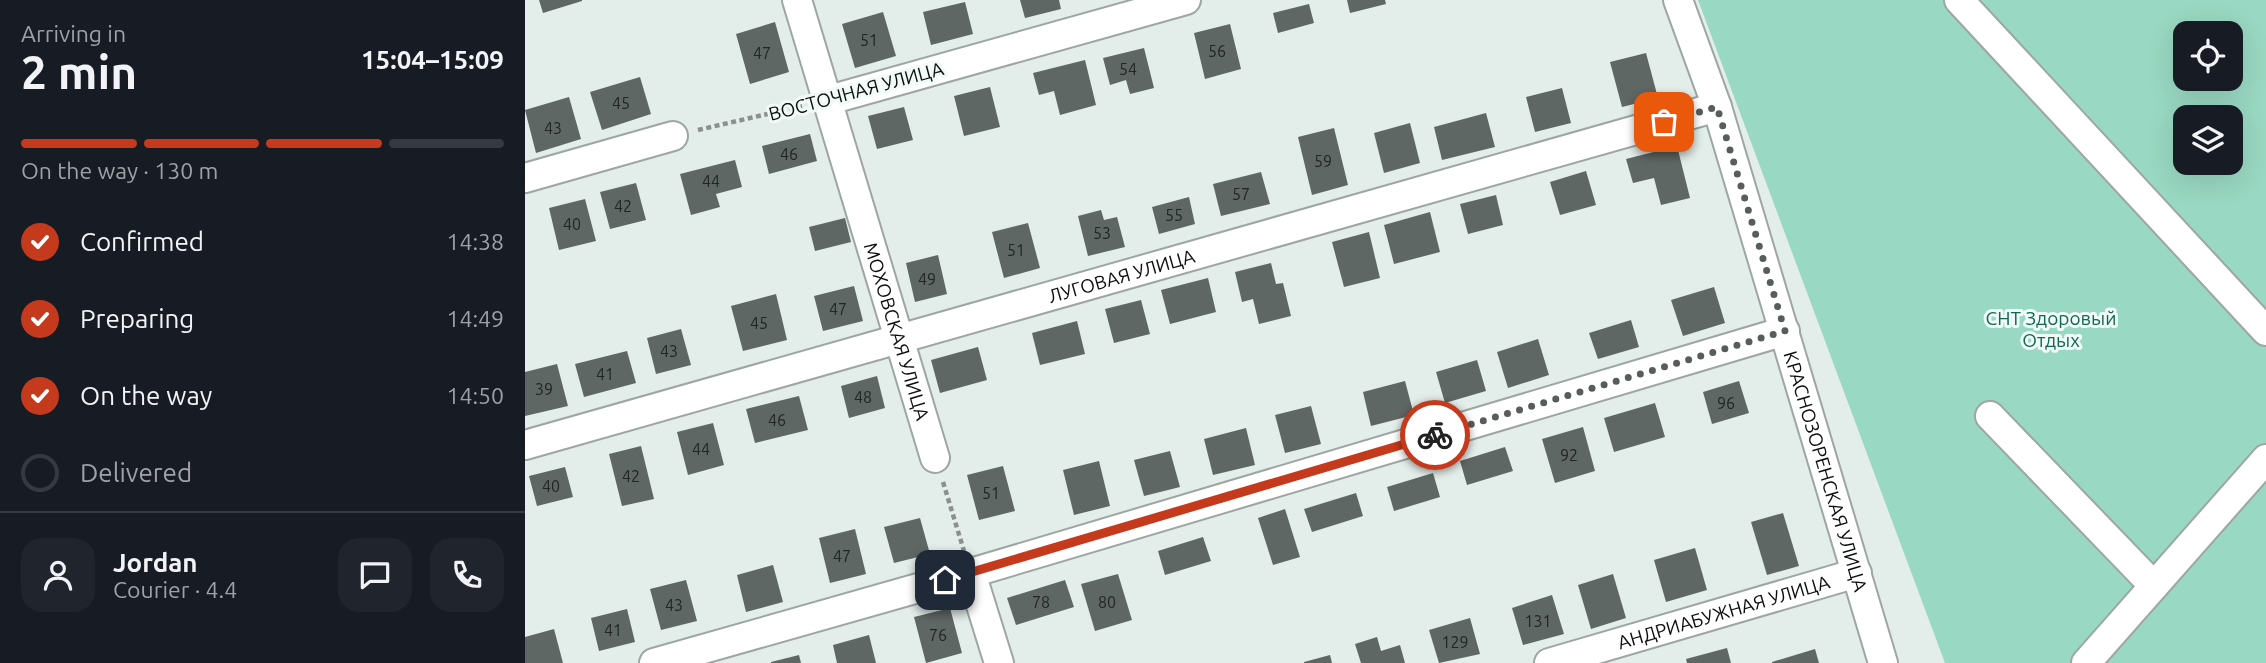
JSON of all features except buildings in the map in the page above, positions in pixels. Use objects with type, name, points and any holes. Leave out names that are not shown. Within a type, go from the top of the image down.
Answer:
[{"type":"street","name":"МОХОВСКАЯ УЛИЦА","points":[[797,0],[935,458]]},
{"type":"street","name":"ВОСТОЧНАЯ УЛИЦА","points":[[829,100],[1186,0]]},
{"type":"street","name":"КРАСНОЗОРЕНСКАЯ УЛИЦА","points":[[1678,0],[1717,107],[1884,663]]},
{"type":"street","points":[[1959,0],[2266,331]]},
{"type":"street","name":"ЛУГОВАЯ УЛИЦА","points":[[525,445],[1717,107]]},
{"type":"street","points":[[525,178],[673,136]]},
{"type":"street","points":[[654,663],[971,573],[1785,331]]},
{"type":"street","points":[[1990,416],[2154,586]]},
{"type":"street","points":[[2086,663],[2266,459]]},
{"type":"street","points":[[971,573],[999,663]]},
{"type":"street","name":"АНДРИАБУЖНАЯ УЛИЦА","points":[[1549,663],[1857,573]]},
{"type":"path","name":"ВОСТОЧНАЯ УЛИЦА","points":[[673,136],[829,100]]},
{"type":"path","points":[[935,458],[971,573]]},
{"type":"green space","name":"СНТ Здоровый Отдых","points":[[1698,0],[2266,0],[2266,663],[1945,663]]},
{"type":"way so far","points":[[1435,435],[1785,331],[1717,107],[1664,122]]},
{"type":"route","points":[[945,580],[1435,435]]}]
